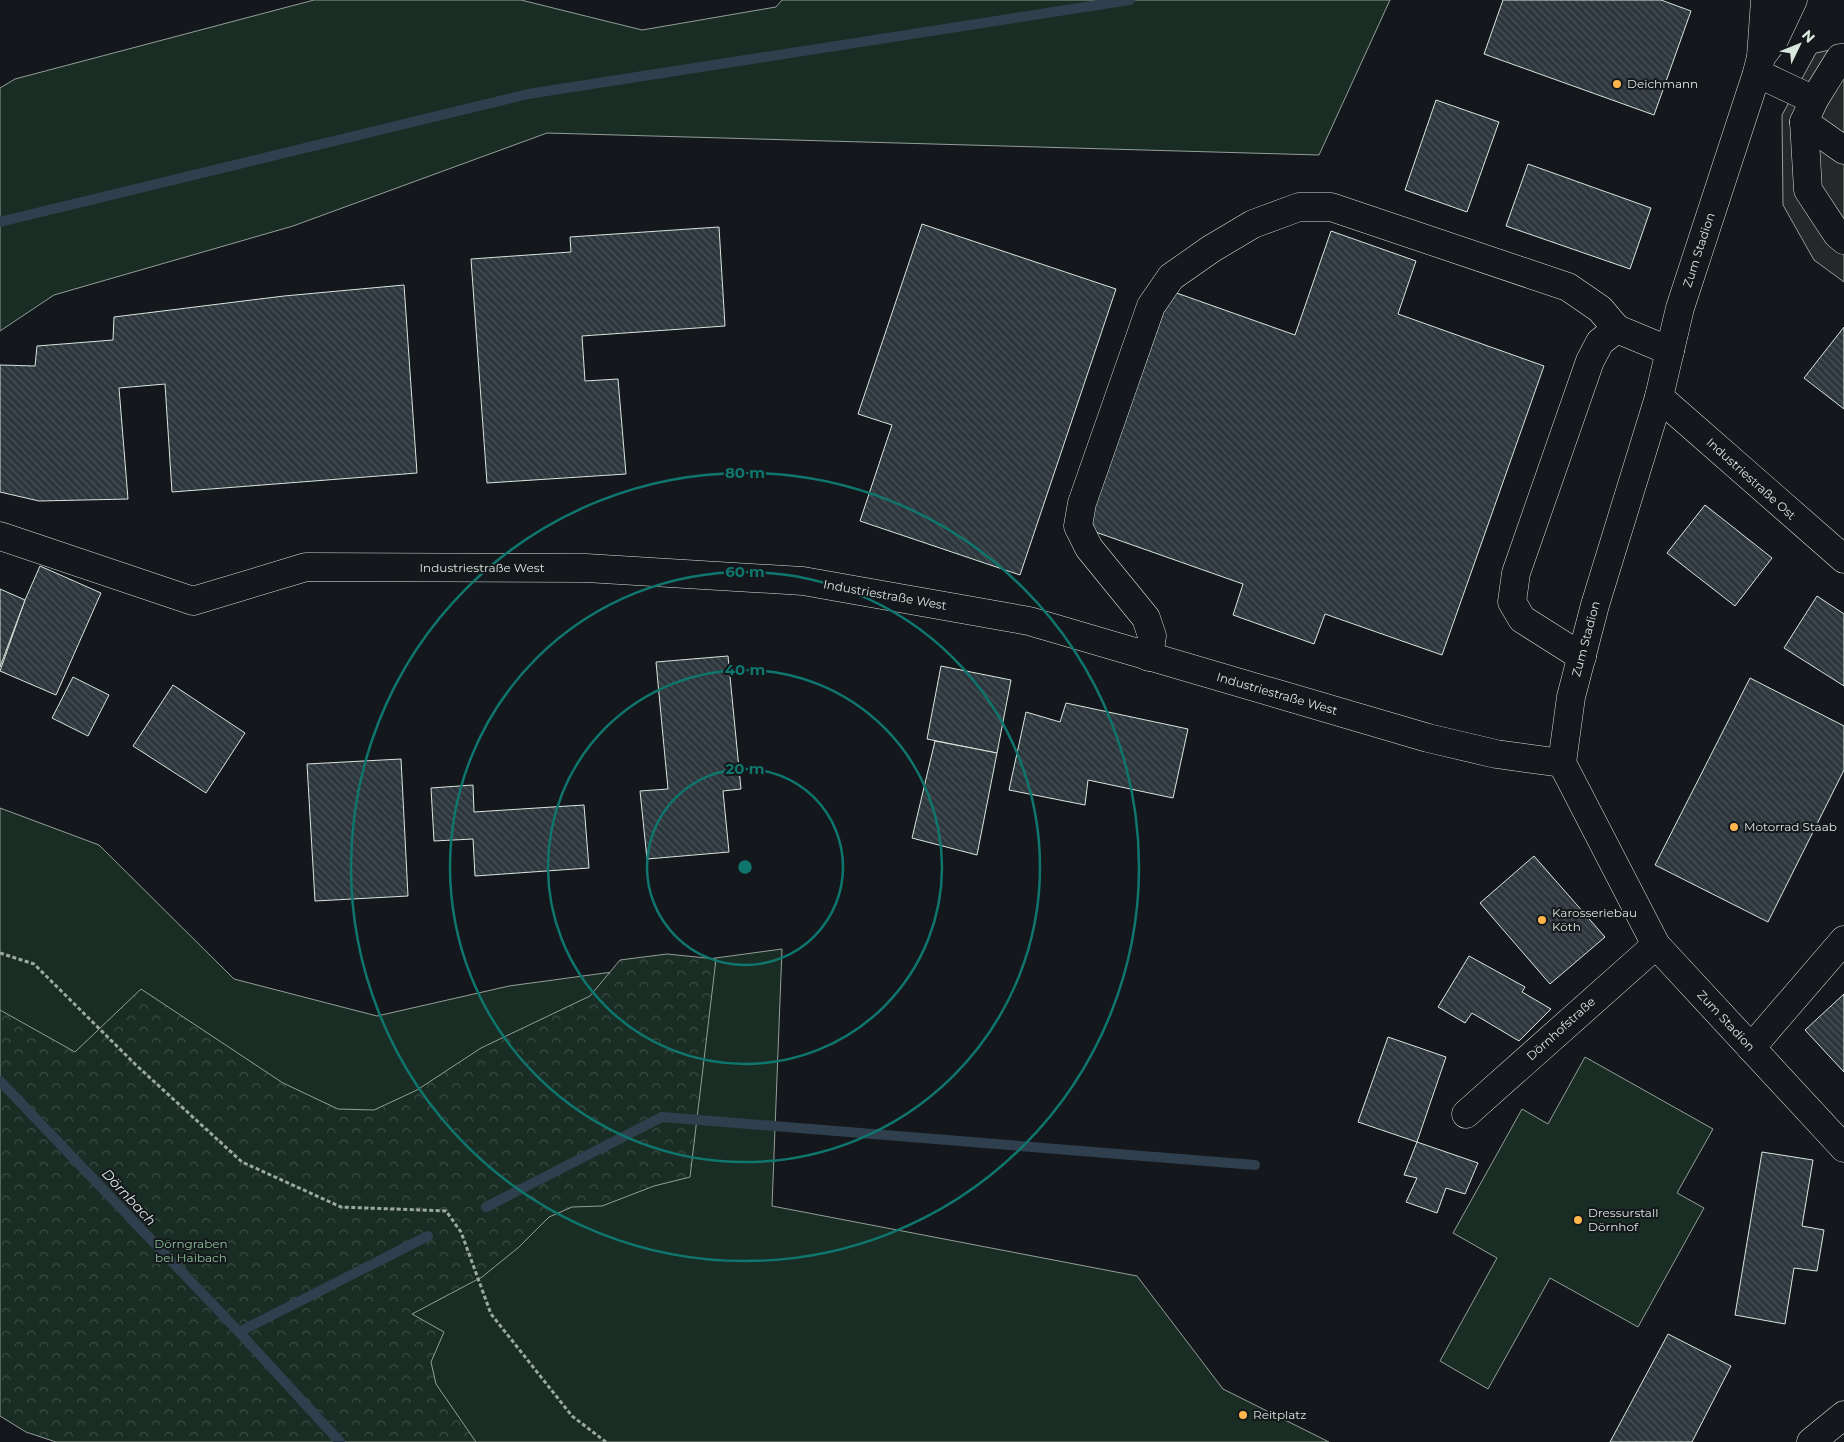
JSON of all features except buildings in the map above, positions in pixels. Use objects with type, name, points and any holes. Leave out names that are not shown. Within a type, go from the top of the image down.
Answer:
[{"type":"street","points":[[1773,6],[1810,0]]},
{"type":"street","name":"Zum Stadion","points":[[1773,6],[1759,65],[1680,308],[1659,397],[1595,605],[1572,697],[1562,763],[1656,945],[1844,1148]]},
{"type":"street","points":[[1843,59],[1809,111],[1808,190],[1837,234],[1844,240]]},
{"type":"street","points":[[1759,65],[1809,111],[1844,150]]},
{"type":"street","points":[[1150,657],[1152,636],[1146,618],[1089,548],[1078,526],[1082,503],[1151,306],[1171,277],[1253,224],[1299,207],[1331,207],[1568,287],[1600,309],[1617,329],[1670,351]]},
{"type":"street","points":[[1582,657],[1522,619],[1512,602],[1516,573],[1590,361],[1600,342],[1617,329]]},
{"type":"street","name":"Industriestraße Ost","points":[[1659,397],[1844,559]]},
{"type":"street","name":"Industriestraße West","points":[[0,536],[193,601],[306,568],[596,568],[803,581],[1029,621],[1428,738],[1496,754],[1562,763]]},
{"type":"street","points":[[1752,1048],[1844,940]]},
{"type":"street","name":"Dörnhofstraße","points":[[1466,1114],[1656,945]]},
{"type":"street","points":[[1810,1442],[1844,1415]]},
{"type":"path","points":[[0,953],[34,964],[136,1065],[242,1162],[341,1207],[446,1211],[461,1232],[491,1314],[572,1416],[606,1442]]},
{"type":"green space","points":[[314,0],[521,0],[642,30],[776,7],[782,0],[1390,0],[1319,155],[547,133],[293,226],[54,295],[0,331],[0,88],[15,79]]},
{"type":"green space","points":[[0,808],[99,845],[234,979],[377,1016],[509,986],[782,949],[772,1206],[1137,1276],[1223,1389],[1329,1442],[431,1442],[0,1141]]},
{"type":"green space","name":"Dörngraben bei Haibach","points":[[667,954],[716,959],[690,1177],[654,1186],[602,1206],[572,1207],[549,1217],[519,1247],[482,1277],[412,1314],[444,1332],[431,1362],[436,1384],[476,1442],[56,1442],[26,1432],[0,1416],[0,1010],[75,1052],[141,989],[283,1083],[338,1109],[374,1110],[417,1090],[481,1048],[590,996],[620,960]]},
{"type":"green space","name":"Dressurstall Dörnhof","points":[[1585,1057],[1713,1129],[1677,1193],[1704,1208],[1638,1327],[1550,1278],[1488,1389],[1440,1361],[1497,1258],[1453,1233],[1522,1109],[1548,1124]]},
{"type":"shaded area","points":[[1844,47],[1844,282],[1814,260],[1783,205],[1782,115],[1816,53]]},
{"type":"waterway","points":[[0,222],[528,94],[1130,0]]},
{"type":"waterway","name":"Dörnbach","points":[[0,1081],[239,1332],[340,1442]]},
{"type":"waterway","points":[[486,1207],[662,1117],[1255,1165]]},
{"type":"waterway","points":[[239,1332],[428,1236]]},
{"type":"place","name":"Deichmann","points":[[1617,84]]},
{"type":"place","name":"Motorrad Staab","points":[[1734,827]]},
{"type":"place","name":"Karosseriebau Köth","points":[[1542,920]]},
{"type":"place","name":"Dressurstall Dörnhof","points":[[1578,1220]]},
{"type":"place","name":"Reitplatz","points":[[1243,1415]]}]
